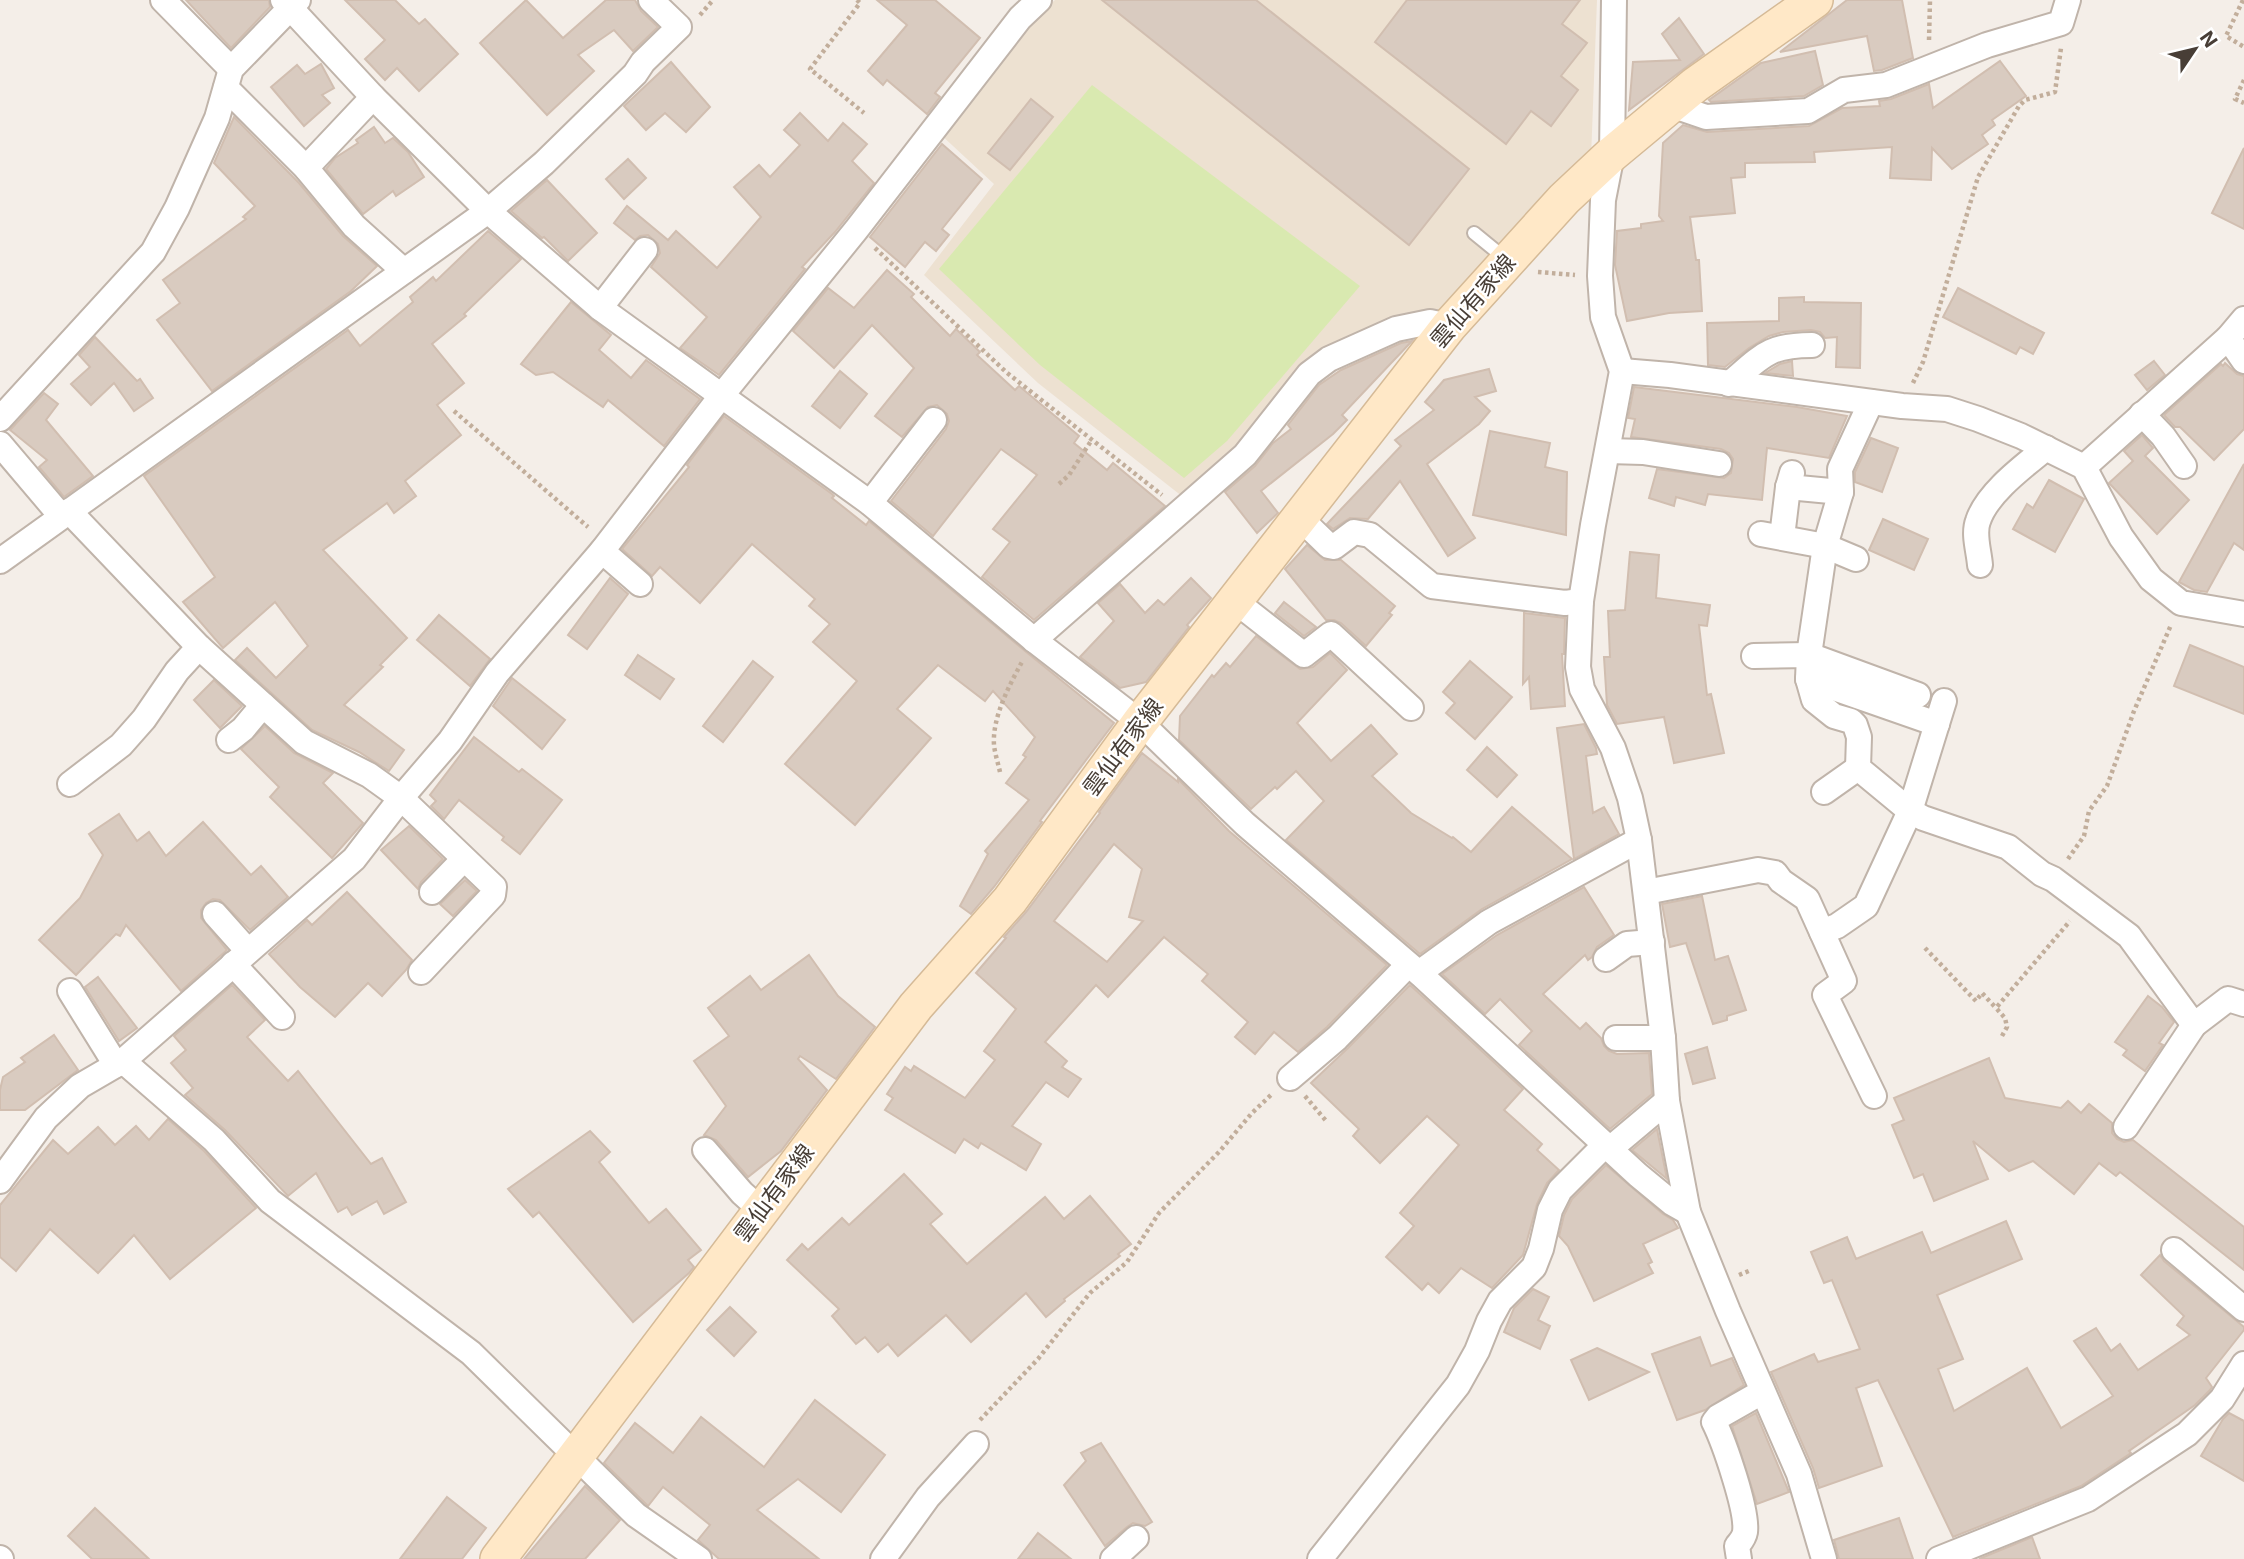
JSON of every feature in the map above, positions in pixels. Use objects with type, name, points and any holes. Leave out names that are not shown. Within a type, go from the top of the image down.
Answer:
[{"type":"main road","name":"雲仙有家線","points":[[498,1559],[916,1006],[1010,900],[1140,722],[1449,326],[1564,199],[1612,154],[1695,85],[1815,0]]},
{"type":"street","points":[[163,0],[354,226],[404,271]]},
{"type":"street","points":[[0,561],[488,211],[544,163],[679,27],[651,0]]},
{"type":"street","points":[[0,1181],[46,1118],[80,1086],[119,1063],[354,859],[450,741],[497,673],[605,547],[1020,18],[1039,0]]},
{"type":"street","points":[[1614,0],[1612,154],[1603,200],[1601,276],[1603,317],[1622,371],[1592,526],[1581,601],[1578,667],[1582,689],[1613,748],[1630,798],[1639,840],[1663,1038],[1667,1101],[1688,1212],[1799,1474],[1824,1559]]},
{"type":"street","points":[[0,419],[153,252],[177,208],[217,118],[228,78],[290,3],[373,97],[488,211],[600,308],[870,503],[1034,640],[1140,722],[1245,824],[1510,1055],[1638,1175],[1672,1203],[1688,1212]]},
{"type":"street","points":[[1671,105],[1706,117],[1808,111],[1844,90],[1886,85],[1917,74],[2065,11]]},
{"type":"street","points":[[306,168],[373,97]]},
{"type":"street","points":[[600,308],[645,250]]},
{"type":"street","points":[[1034,640],[1245,456],[1309,374],[1329,359],[1396,329],[1430,322],[1449,326]]},
{"type":"street","points":[[2084,467],[2236,329],[2244,361]]},
{"type":"street","points":[[1729,384],[1773,349],[1788,345],[1812,345]]},
{"type":"street","points":[[1622,371],[1947,410],[1978,419],[2084,467],[2121,537],[2151,579],[2181,603],[2244,614]]},
{"type":"street","points":[[1858,768],[1859,737],[1855,725],[1851,721],[1834,716],[1814,700],[1809,667],[1825,546],[1841,492],[1840,469],[1871,402]]},
{"type":"street","points":[[2142,414],[2164,436],[2184,466]]},
{"type":"street","points":[[870,503],[934,420]]},
{"type":"street","points":[[0,444],[199,647],[304,742],[369,775],[401,798],[494,887],[493,895],[422,972]]},
{"type":"street","points":[[1980,565],[1976,532],[1977,521],[1983,510],[2013,476],[2046,448]]},
{"type":"street","points":[[1608,451],[1643,452],[1719,464]]},
{"type":"street","points":[[1841,492],[1790,480],[1772,536],[1825,546],[1856,559]]},
{"type":"street","points":[[1300,518],[1329,546],[1334,547],[1354,532],[1370,535],[1432,586],[1565,603],[1581,601]]},
{"type":"street","points":[[605,547],[640,584]]},
{"type":"street","points":[[1235,601],[1304,654],[1331,634],[1411,708]]},
{"type":"street","points":[[70,784],[121,745],[144,719],[177,671],[199,647]]},
{"type":"street","points":[[1754,656],[1918,695]]},
{"type":"street","points":[[1809,667],[1937,724]]},
{"type":"street","points":[[1822,932],[1866,906],[1910,811],[1944,701]]},
{"type":"street","points":[[229,740],[243,729],[263,705]]},
{"type":"street","points":[[1824,792],[1858,768]]},
{"type":"street","points":[[1858,768],[1910,811],[2008,847],[2042,874],[2085,902],[2129,936],[2194,1025]]},
{"type":"street","points":[[1290,1078],[1413,969],[1489,922],[1639,840]]},
{"type":"street","points":[[432,892],[463,860]]},
{"type":"street","points":[[1646,892],[1758,870],[1775,873],[1781,881],[1807,899],[1844,981],[1825,995],[1874,1096]]},
{"type":"street","points":[[215,914],[241,958],[282,1017]]},
{"type":"street","points":[[1606,959],[1627,944],[1652,942]]},
{"type":"street","points":[[70,991],[119,1063],[214,1140],[270,1201],[471,1353],[636,1515],[699,1559]]},
{"type":"street","points":[[2126,1127],[2194,1025],[2228,999],[2244,1004]]},
{"type":"street","points":[[1616,1038],[1663,1038]]},
{"type":"street","points":[[1320,1559],[1458,1385],[1478,1351],[1500,1301],[1534,1267],[1550,1210],[1560,1190],[1608,1147],[1667,1101]]},
{"type":"street","points":[[705,1150],[742,1193],[761,1210]]},
{"type":"street","points":[[2174,1250],[2244,1309]]},
{"type":"street","points":[[1938,1559],[2088,1499],[2187,1434],[2222,1399],[2244,1364]]},
{"type":"street","points":[[1739,1559],[1737,1546],[1745,1536],[1744,1516],[1714,1422],[1718,1417],[1762,1392]]},
{"type":"street","points":[[883,1559],[928,1497],[976,1444]]},
{"type":"street","points":[[1113,1559],[1136,1538]]},
{"type":"lane","points":[[1474,233],[1508,260]]},
{"type":"path","points":[[857,0],[860,3],[810,69],[864,113]]},
{"type":"path","points":[[1930,0],[1931,66]]},
{"type":"path","points":[[2243,0],[2226,36],[2244,47]]},
{"type":"path","points":[[1902,406],[1923,362],[1978,177],[2019,106],[2025,100],[2055,92],[2065,11]]},
{"type":"path","points":[[2244,80],[2235,99],[2244,103]]},
{"type":"path","points":[[856,230],[1006,372],[1182,510]]},
{"type":"path","points":[[1508,260],[1538,272],[1601,276]]},
{"type":"path","points":[[454,411],[605,547]]},
{"type":"path","points":[[1059,484],[1069,475],[1091,441]]},
{"type":"path","points":[[2053,879],[2084,836],[2089,811],[2107,786],[2134,711],[2181,603]]},
{"type":"path","points":[[1000,772],[994,741],[1005,692],[1034,640]]},
{"type":"path","points":[[1997,1008],[2085,902]]},
{"type":"path","points":[[1925,948],[1976,1001],[1982,993],[1997,1008],[2005,1018],[2007,1027],[2002,1036]]},
{"type":"path","points":[[976,1444],[970,1430],[1038,1359],[1090,1293],[1127,1262],[1158,1213],[1219,1152],[1252,1113],[1290,1078],[1328,1122]]},
{"type":"shaded area","points":[[1055,0],[1597,0],[1591,158],[1442,317],[1420,312],[1308,359],[1239,448],[1183,497],[1038,383],[924,275],[994,184],[939,133],[1037,16]]},
{"type":"green space","points":[[1092,85],[1360,286],[1227,441],[1184,478],[1040,365],[939,269]]},
{"type":"building","points":[[186,0],[269,0],[270,7],[231,48]]},
{"type":"building","points":[[345,0],[395,0],[419,24],[425,19],[458,54],[419,91],[397,68],[385,80],[365,59],[385,40]]},
{"type":"building","points":[[526,0],[563,38],[606,0],[635,0],[641,11],[658,27],[633,51],[614,30],[578,55],[594,71],[547,115],[480,43]]},
{"type":"building","points":[[877,0],[935,0],[980,38],[935,93],[940,97],[927,114],[887,80],[883,85],[868,71],[907,25]]},
{"type":"building","points":[[1102,0],[1256,0],[1469,169],[1409,245]]},
{"type":"building","points":[[1407,0],[1580,0],[1562,24],[1587,43],[1561,76],[1578,90],[1551,126],[1531,111],[1506,144],[1375,42]]},
{"type":"building","points":[[1847,0],[1902,0],[1913,58],[1874,71],[1867,36],[1780,52]]},
{"type":"building","points":[[1679,18],[1704,54],[1629,110],[1633,62],[1680,60],[1662,34]]},
{"type":"building","points":[[1815,51],[1823,85],[1804,96],[1709,100],[1761,63]]},
{"type":"building","points":[[2000,61],[2026,96],[1992,120],[1995,125],[1982,135],[1988,144],[1952,169],[1932,148],[1931,180],[1890,178],[1892,147],[1814,152],[1815,162],[1745,163],[1745,177],[1731,178],[1735,213],[1690,217],[1696,260],[1699,260],[1702,311],[1669,313],[1627,321],[1615,265],[1617,231],[1641,228],[1641,224],[1663,221],[1659,216],[1663,143],[1683,125],[1707,132],[1809,126],[1842,108],[1880,106],[1879,101],[1929,84],[1933,108]]},
{"type":"building","points":[[671,62],[710,107],[686,132],[665,113],[646,130],[624,106]]},
{"type":"building","points":[[321,64],[334,88],[322,95],[330,103],[304,126],[271,87],[297,65],[305,74]]},
{"type":"building","points":[[1031,99],[1053,117],[1010,170],[988,153]]},
{"type":"building","points":[[800,113],[828,141],[843,123],[867,144],[852,161],[874,183],[835,232],[802,267],[805,269],[719,375],[680,348],[707,317],[651,267],[660,253],[658,244],[648,235],[635,240],[614,223],[627,206],[668,240],[676,231],[717,268],[761,217],[734,187],[759,165],[770,177],[800,145],[784,130]]},
{"type":"building","points":[[234,117],[299,183],[343,236],[377,266],[351,291],[212,391],[157,320],[180,303],[163,280],[246,219],[243,217],[255,206],[214,163]]},
{"type":"building","points":[[374,127],[385,143],[393,138],[408,152],[424,177],[396,196],[393,191],[363,214],[326,169],[335,158],[358,143],[356,140]]},
{"type":"building","points":[[942,144],[982,179],[942,229],[949,235],[936,251],[925,242],[905,267],[870,237]]},
{"type":"building","points":[[2244,148],[2244,229],[2212,213]]},
{"type":"building","points":[[628,159],[646,178],[624,199],[606,179]]},
{"type":"building","points":[[547,180],[597,233],[568,261],[544,237],[511,211]]},
{"type":"building","points":[[488,231],[521,259],[464,314],[466,316],[432,344],[464,383],[437,405],[461,435],[405,481],[416,496],[394,513],[387,503],[323,550],[407,638],[380,665],[383,667],[344,705],[404,750],[389,771],[359,752],[312,730],[235,660],[247,648],[276,678],[308,646],[275,602],[223,648],[183,602],[215,577],[144,476],[348,330],[360,346],[413,302],[410,297],[433,277],[436,281]]},
{"type":"building","points":[[887,270],[914,294],[911,297],[950,336],[956,329],[980,352],[977,355],[1015,390],[1019,386],[1079,436],[1074,443],[1107,470],[1113,463],[1165,506],[1034,620],[982,577],[1010,542],[993,529],[1037,475],[1001,449],[933,536],[891,501],[946,429],[949,421],[947,414],[937,405],[928,407],[902,437],[875,416],[914,368],[872,325],[834,368],[793,331],[828,288],[854,308]]},
{"type":"building","points":[[1958,288],[2044,333],[2033,354],[2020,347],[2016,354],[1943,317]]},
{"type":"building","points":[[1804,297],[1804,302],[1861,303],[1860,368],[1836,367],[1837,337],[1825,338],[1820,332],[1811,330],[1769,336],[1725,367],[1708,365],[1707,323],[1779,321],[1779,298]]},
{"type":"building","points":[[571,302],[611,335],[599,350],[631,378],[646,360],[700,399],[664,446],[608,400],[603,407],[553,372],[536,375],[521,364]]},
{"type":"building","points":[[95,337],[137,381],[140,379],[153,398],[134,411],[114,383],[91,405],[71,384],[90,367],[79,355]]},
{"type":"building","points":[[1412,341],[1342,415],[1347,420],[1333,434],[1261,491],[1278,513],[1257,533],[1225,492],[1255,466],[1273,443],[1291,429],[1288,425],[1319,385],[1341,370],[1401,343]]},
{"type":"building","points":[[1792,361],[1793,376],[1765,373],[1780,364]]},
{"type":"building","points":[[2154,361],[2165,375],[2147,390],[2135,375]]},
{"type":"building","points":[[2225,363],[2237,374],[2244,376],[2244,429],[2214,460],[2164,415]]},
{"type":"building","points":[[1489,369],[1496,391],[1475,397],[1490,411],[1479,424],[1427,464],[1475,538],[1448,556],[1400,481],[1368,519],[1350,518],[1333,529],[1327,524],[1401,446],[1395,440],[1434,410],[1425,402],[1444,380]]},
{"type":"building","points":[[840,371],[867,394],[840,428],[812,406]]},
{"type":"building","points":[[1634,387],[1797,407],[1847,416],[1829,458],[1767,448],[1762,500],[1708,494],[1705,505],[1676,497],[1674,506],[1649,498],[1657,469],[1724,478],[1731,473],[1733,459],[1721,449],[1631,437],[1635,419],[1628,418]]},
{"type":"building","points":[[44,393],[58,404],[46,420],[93,476],[64,497],[39,467],[47,460],[10,430]]},
{"type":"building","points":[[724,416],[832,494],[832,498],[866,525],[869,521],[1114,723],[994,887],[971,914],[960,906],[988,854],[985,851],[1029,800],[1006,783],[1026,757],[1023,755],[1035,737],[993,691],[985,701],[938,665],[897,709],[931,738],[855,825],[785,764],[857,681],[813,642],[830,624],[809,606],[815,599],[752,544],[700,603],[660,567],[652,576],[622,549],[689,467],[687,465]]},
{"type":"building","points":[[1490,431],[1550,443],[1545,467],[1567,472],[1566,535],[1473,515]]},
{"type":"building","points":[[2142,435],[2153,448],[2145,456],[2189,500],[2157,534],[2109,483],[2133,461],[2124,451]]},
{"type":"building","points":[[1871,438],[1898,448],[1882,492],[1855,482],[1855,472]]},
{"type":"building","points":[[2244,464],[2244,550],[2234,543],[2207,592],[2194,590],[2179,582]]},
{"type":"building","points":[[2049,480],[2084,499],[2055,552],[2013,529],[2027,504],[2033,508]]},
{"type":"building","points":[[1883,519],[1928,539],[1914,570],[1869,550]]},
{"type":"building","points":[[1307,545],[1325,560],[1341,560],[1395,606],[1389,613],[1392,615],[1366,646],[1341,623],[1326,620],[1285,569]]},
{"type":"building","points":[[1630,552],[1659,555],[1656,598],[1710,605],[1707,626],[1699,625],[1707,695],[1711,694],[1724,753],[1674,763],[1664,717],[1617,724],[1607,705],[1604,657],[1610,657],[1608,611],[1625,610]]},
{"type":"building","points":[[610,578],[628,594],[587,649],[568,635]]},
{"type":"building","points":[[1191,578],[1211,598],[1187,625],[1189,627],[1146,682],[1120,688],[1080,657],[1114,621],[1098,603],[1120,584],[1145,613],[1158,600],[1164,605]]},
{"type":"building","points":[[1284,602],[1316,627],[1304,636],[1275,613]]},
{"type":"building","points":[[1524,613],[1565,618],[1562,654],[1565,706],[1531,709],[1529,677],[1523,684]]},
{"type":"building","points":[[439,615],[490,659],[470,686],[417,640]]},
{"type":"building","points":[[1256,636],[1300,669],[1313,667],[1330,653],[1347,670],[1297,723],[1331,761],[1371,725],[1397,754],[1372,776],[1411,813],[1453,837],[1471,852],[1512,807],[1572,859],[1482,909],[1420,954],[1286,840],[1324,801],[1296,771],[1251,809],[1179,740],[1180,716],[1212,675],[1214,677],[1226,663],[1230,667]]},
{"type":"building","points":[[2190,645],[2244,667],[2244,714],[2174,686]]},
{"type":"building","points":[[638,655],[674,679],[660,699],[625,675]]},
{"type":"building","points":[[753,661],[773,677],[723,742],[703,726]]},
{"type":"building","points":[[1470,661],[1512,697],[1475,739],[1446,713],[1455,703],[1443,692]]},
{"type":"building","points":[[512,678],[565,720],[542,749],[493,706]]},
{"type":"building","points":[[214,680],[242,706],[220,728],[194,700]]},
{"type":"building","points":[[1584,724],[1597,754],[1586,756],[1593,813],[1604,807],[1619,834],[1574,859],[1557,728]]},
{"type":"building","points":[[265,726],[294,753],[333,773],[323,783],[363,823],[332,858],[270,797],[279,787],[241,749]]},
{"type":"building","points":[[474,737],[519,772],[522,769],[562,800],[520,854],[502,840],[504,837],[459,800],[444,819],[431,806],[436,801],[430,795]]},
{"type":"building","points":[[1487,747],[1517,775],[1497,797],[1467,770]]},
{"type":"building","points":[[1142,753],[1178,782],[1178,779],[1229,831],[1387,965],[1327,1027],[1298,1052],[1274,1032],[1255,1054],[1235,1037],[1248,1022],[1202,981],[1208,974],[1164,937],[1108,997],[1096,985],[1045,1042],[1067,1061],[1062,1067],[1081,1079],[1068,1097],[1046,1082],[1012,1126],[1041,1144],[1026,1170],[981,1143],[978,1148],[964,1139],[955,1153],[885,1110],[893,1098],[887,1094],[905,1067],[911,1071],[914,1066],[965,1098],[995,1060],[984,1051],[1016,1009],[976,973],[1026,912]],"holes":[[[1114,844],[1142,869],[1129,917],[1143,921],[1107,962],[1054,921]]]},
{"type":"building","points":[[119,814],[137,841],[149,832],[166,856],[203,822],[251,875],[261,866],[288,897],[250,930],[220,900],[213,899],[206,903],[201,910],[201,918],[227,950],[181,991],[126,925],[120,936],[116,934],[76,975],[39,940],[80,898],[103,855],[89,834]]},
{"type":"building","points":[[409,826],[443,859],[421,882],[418,889],[381,850]]},
{"type":"building","points":[[465,880],[477,891],[453,916],[440,904]]},
{"type":"building","points":[[1584,887],[1614,935],[1597,947],[1588,960],[1585,955],[1543,994],[1580,1029],[1586,1023],[1609,1051],[1617,1054],[1649,1053],[1652,1094],[1610,1129],[1519,1045],[1532,1031],[1500,999],[1485,1014],[1442,974],[1497,935]]},
{"type":"building","points":[[347,892],[412,960],[382,996],[368,983],[335,1017],[300,987],[269,954],[307,920],[312,925]]},
{"type":"building","points":[[1702,896],[1715,960],[1728,956],[1746,1010],[1713,1024],[1686,943],[1670,947],[1662,904]]},
{"type":"building","points":[[809,955],[838,996],[875,1027],[836,1079],[800,1056],[798,1059],[827,1090],[781,1151],[748,1177],[716,1140],[704,1135],[726,1106],[694,1061],[729,1036],[708,1008],[750,976],[761,990]]},
{"type":"building","points":[[98,977],[137,1028],[119,1041],[85,987]]},
{"type":"building","points":[[232,985],[265,1020],[247,1037],[288,1081],[298,1071],[371,1164],[382,1158],[406,1202],[384,1214],[377,1201],[352,1215],[347,1207],[338,1212],[316,1173],[288,1196],[225,1130],[185,1095],[193,1088],[171,1063],[186,1050],[174,1036]]},
{"type":"building","points":[[1410,985],[1523,1089],[1504,1110],[1542,1144],[1537,1150],[1559,1170],[1547,1183],[1537,1204],[1523,1255],[1492,1288],[1461,1268],[1439,1293],[1428,1283],[1422,1290],[1386,1257],[1414,1226],[1400,1213],[1459,1145],[1427,1116],[1380,1163],[1353,1136],[1359,1129],[1311,1083]]},
{"type":"building","points":[[2148,996],[2162,1007],[2174,1022],[2159,1043],[2163,1045],[2145,1071],[2123,1055],[2127,1050],[2115,1042]]},
{"type":"building","points":[[54,1035],[78,1070],[25,1110],[0,1110],[3,1077],[25,1062],[21,1058]]},
{"type":"building","points":[[1707,1047],[1715,1078],[1693,1084],[1685,1054]]},
{"type":"building","points":[[1989,1058],[2005,1098],[2061,1108],[2068,1101],[2081,1113],[2089,1104],[2112,1123],[2112,1133],[2117,1139],[2124,1142],[2133,1140],[2244,1227],[2244,1270],[2120,1172],[2116,1176],[2099,1163],[2074,1194],[2033,1161],[2009,1171],[1973,1141],[1988,1179],[1934,1201],[1923,1174],[1914,1178],[1892,1125],[1904,1120],[1894,1098]]},
{"type":"building","points":[[168,1119],[204,1151],[256,1208],[170,1279],[134,1235],[98,1273],[50,1229],[16,1271],[0,1257],[0,1205],[53,1140],[68,1154],[98,1127],[115,1145],[136,1126],[149,1140]]},
{"type":"building","points":[[1657,1129],[1667,1179],[1632,1150]]},
{"type":"building","points":[[590,1131],[610,1152],[599,1162],[649,1223],[666,1209],[701,1250],[688,1260],[694,1267],[689,1273],[633,1322],[539,1212],[533,1217],[508,1189]]},
{"type":"building","points":[[1606,1165],[1673,1220],[1678,1228],[1643,1244],[1652,1262],[1648,1264],[1653,1273],[1594,1301],[1568,1246],[1559,1236],[1564,1215],[1572,1199]]},
{"type":"building","points":[[904,1174],[942,1214],[930,1224],[967,1264],[1045,1197],[1064,1219],[1090,1196],[1131,1244],[1046,1317],[1026,1293],[971,1342],[946,1315],[898,1356],[888,1344],[878,1352],[865,1337],[856,1344],[832,1316],[839,1309],[787,1260],[802,1244],[808,1250],[842,1218],[849,1225]]},
{"type":"building","points":[[2006,1221],[2022,1259],[1937,1295],[1963,1359],[1938,1369],[1954,1411],[2027,1368],[2061,1428],[2113,1396],[2074,1341],[2096,1328],[2111,1351],[2120,1344],[2138,1370],[2190,1335],[2177,1325],[2184,1316],[2141,1275],[2160,1255],[2244,1327],[2206,1378],[2212,1387],[2210,1390],[2195,1405],[2129,1451],[2131,1453],[2081,1486],[1953,1537],[1878,1380],[1856,1388],[1882,1466],[1819,1488],[1813,1468],[1771,1372],[1814,1354],[1818,1362],[1860,1349],[1832,1280],[1824,1283],[1811,1252],[1847,1237],[1856,1259],[1922,1232],[1931,1253]]},
{"type":"building","points":[[1533,1289],[1549,1297],[1538,1320],[1550,1326],[1540,1349],[1504,1332],[1514,1308]]},
{"type":"building","points":[[730,1307],[756,1332],[734,1356],[707,1330]]},
{"type":"building","points":[[1700,1337],[1711,1366],[1732,1358],[1744,1385],[1705,1410],[1677,1420],[1652,1354]]},
{"type":"building","points":[[1597,1348],[1649,1372],[1589,1400],[1571,1360]]},
{"type":"building","points":[[815,1400],[885,1455],[841,1512],[798,1479],[757,1510],[819,1559],[719,1559],[698,1540],[710,1525],[663,1487],[648,1506],[604,1463],[635,1423],[673,1453],[701,1417],[764,1467]]},
{"type":"building","points":[[1756,1413],[1789,1492],[1757,1504],[1732,1426]]},
{"type":"building","points":[[2229,1413],[2244,1421],[2244,1481],[2201,1456]]},
{"type":"building","points":[[1101,1443],[1152,1522],[1145,1526],[1133,1523],[1105,1546],[1064,1485],[1086,1461],[1081,1453]]},
{"type":"building","points":[[585,1486],[620,1520],[585,1559],[524,1559]]},
{"type":"building","points":[[447,1497],[486,1528],[462,1559],[400,1559]]},
{"type":"building","points":[[95,1508],[149,1559],[92,1559],[68,1536]]},
{"type":"building","points":[[1899,1518],[1913,1559],[1839,1559],[1834,1540]]},
{"type":"building","points":[[1038,1533],[1071,1559],[1018,1559]]},
{"type":"building","points":[[2032,1537],[2040,1559],[1979,1559]]}]
